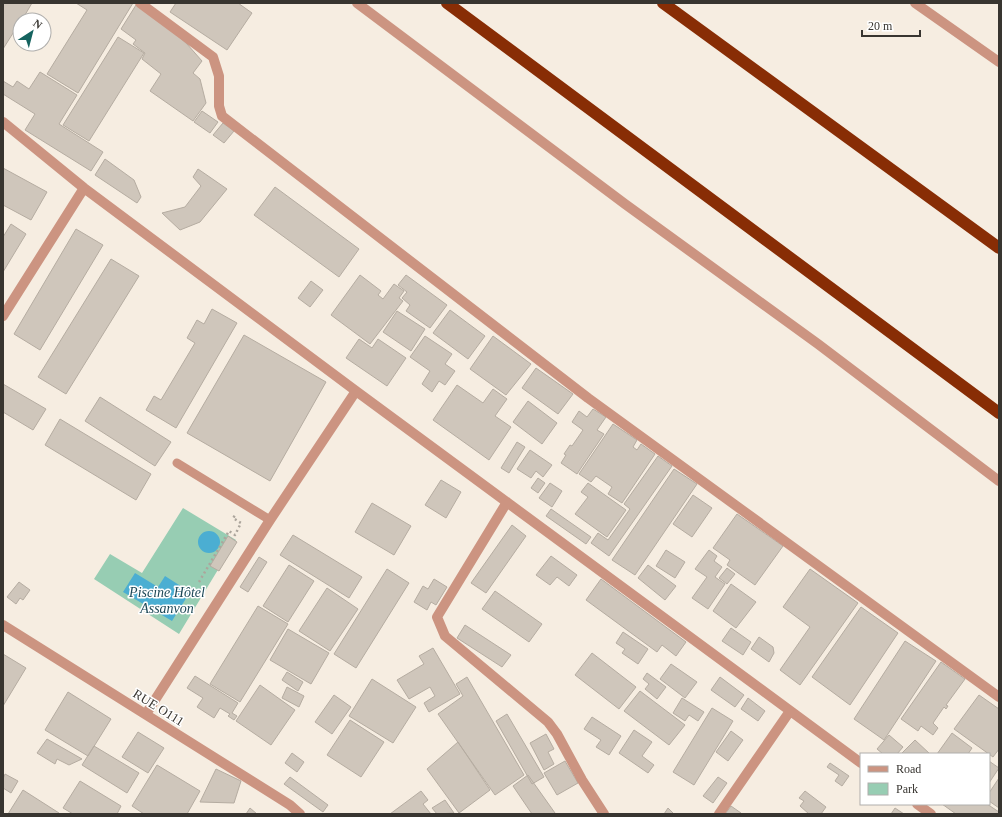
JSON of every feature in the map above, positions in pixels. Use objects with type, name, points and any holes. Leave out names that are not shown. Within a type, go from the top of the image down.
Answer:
[{"type":"highway","points":[[447,3],[999,413]]},
{"type":"highway","points":[[663,3],[999,248]]},
{"type":"street","points":[[140,3],[213,57],[219,76],[219,106],[222,116],[588,398],[999,697]]},
{"type":"street","points":[[357,3],[625,204],[818,344],[999,481]]},
{"type":"street","points":[[915,3],[999,62]]},
{"type":"street","points":[[3,122],[84,188],[356,391],[860,762]]},
{"type":"street","points":[[3,316],[84,188]]},
{"type":"street","points":[[146,714],[270,520],[356,391]]},
{"type":"street","points":[[507,502],[437,617],[446,636],[548,722],[557,734],[582,780],[604,814]]},
{"type":"street","name":"RUE O111","points":[[3,625],[290,805],[300,814]]},
{"type":"street","points":[[719,814],[790,711]]},
{"type":"street","points":[[918,805],[931,814]]},
{"type":"lane","points":[[177,463],[270,520]]},
{"type":"path","points":[[198,582],[229,531],[235,535],[241,523],[233,518],[242,503]]},
{"type":"green space","name":"Piscine Hôtel Assanvon","points":[[183,508],[236,540],[179,634],[94,579],[110,554],[142,573]]},
{"type":"water","points":[[209,531],[217,534],[220,542],[217,550],[209,553],[201,550],[198,542],[201,534]]},
{"type":"water","name":"Piscine Hôtel Assanvon","points":[[135,573],[158,587],[165,576],[190,592],[172,621],[123,592]]},
{"type":"building","points":[[3,3],[32,3],[27,12],[12,12],[12,35],[3,49]]},
{"type":"building","points":[[76,3],[133,3],[78,93],[47,74],[87,10]]},
{"type":"building","points":[[176,3],[238,3],[252,13],[227,50],[170,12]]},
{"type":"building","points":[[136,5],[168,27],[187,44],[202,61],[193,73],[200,79],[206,103],[193,121],[150,91],[161,74],[142,59],[145,53],[133,44],[136,40],[121,29]]},
{"type":"building","points":[[118,37],[144,53],[89,141],[63,125]]},
{"type":"building","points":[[40,72],[77,95],[59,124],[103,152],[91,171],[25,130],[35,114],[3,94],[3,81],[13,87],[17,81],[29,89]]},
{"type":"building","points":[[202,111],[218,122],[210,133],[194,122]]},
{"type":"building","points":[[223,123],[234,131],[224,143],[213,135]]},
{"type":"building","points":[[105,159],[134,180],[141,197],[137,203],[95,175]]},
{"type":"building","points":[[3,168],[47,192],[31,220],[3,205]]},
{"type":"building","points":[[198,169],[227,189],[200,222],[180,230],[162,213],[185,207],[201,186],[193,177]]},
{"type":"building","points":[[275,187],[359,249],[339,277],[254,215]]},
{"type":"building","points":[[11,224],[26,234],[3,272],[3,237]]},
{"type":"building","points":[[76,229],[103,245],[40,350],[14,334]]},
{"type":"building","points":[[111,259],[139,276],[66,394],[38,377]]},
{"type":"building","points":[[360,275],[381,291],[378,295],[383,299],[394,284],[404,291],[399,298],[403,301],[370,344],[331,315]]},
{"type":"building","points":[[406,275],[447,305],[430,328],[406,311],[410,305],[402,298],[407,292],[398,285]]},
{"type":"building","points":[[311,281],[323,290],[310,307],[298,298]]},
{"type":"building","points":[[212,309],[237,323],[176,428],[146,410],[154,396],[161,400],[195,343],[187,338],[197,320],[204,324]]},
{"type":"building","points":[[450,310],[485,336],[468,359],[433,333]]},
{"type":"building","points":[[397,311],[425,329],[411,351],[383,332]]},
{"type":"building","points":[[244,335],[326,382],[270,481],[187,433]]},
{"type":"building","points":[[425,336],[452,354],[445,364],[455,371],[445,385],[439,381],[432,392],[422,384],[430,371],[410,357]]},
{"type":"building","points":[[493,336],[531,364],[506,395],[470,369]]},
{"type":"building","points":[[359,339],[372,348],[378,339],[406,358],[387,386],[346,358]]},
{"type":"building","points":[[536,368],[573,394],[558,414],[522,388]]},
{"type":"building","points":[[3,384],[46,409],[33,430],[3,412]]},
{"type":"building","points":[[457,385],[483,403],[493,389],[507,399],[495,416],[511,427],[489,460],[433,420]]},
{"type":"building","points":[[100,397],[171,442],[155,466],[85,421]]},
{"type":"building","points":[[528,401],[557,423],[542,444],[513,422]]},
{"type":"building","points":[[593,409],[606,417],[597,430],[604,434],[577,474],[561,463],[566,455],[564,454],[570,445],[572,446],[583,430],[572,422],[579,411],[587,417]]},
{"type":"building","points":[[60,419],[151,474],[136,500],[45,445]]},
{"type":"building","points":[[613,424],[637,440],[633,447],[637,450],[641,444],[655,454],[622,503],[608,494],[612,487],[596,476],[591,482],[579,474]]},
{"type":"building","points":[[517,442],[525,447],[509,473],[501,468]]},
{"type":"building","points":[[530,450],[552,465],[543,477],[536,471],[531,478],[517,469]]},
{"type":"building","points":[[658,456],[672,466],[609,556],[591,543],[598,533],[608,540],[630,509],[624,504]]},
{"type":"building","points":[[674,469],[697,484],[635,575],[612,560]]},
{"type":"building","points":[[538,478],[545,483],[538,493],[531,488]]},
{"type":"building","points":[[441,480],[461,492],[446,518],[425,505]]},
{"type":"building","points":[[550,483],[562,491],[552,507],[539,498]]},
{"type":"building","points":[[588,483],[626,510],[607,537],[575,514],[588,497],[581,492]]},
{"type":"building","points":[[693,495],[712,508],[692,537],[673,524]]},
{"type":"building","points":[[372,503],[411,526],[394,555],[355,532]]},
{"type":"building","points":[[551,509],[591,537],[586,544],[546,516]]},
{"type":"building","points":[[737,514],[783,546],[755,585],[727,565],[730,560],[713,548]]},
{"type":"building","points":[[512,525],[526,536],[486,593],[471,583]]},
{"type":"building","points":[[293,535],[362,577],[349,598],[280,555]]},
{"type":"building","points":[[228,536],[237,542],[219,571],[210,566]]},
{"type":"building","points":[[666,550],[685,562],[675,578],[656,566]]},
{"type":"building","points":[[709,550],[717,556],[714,561],[722,567],[715,577],[725,584],[708,609],[692,598],[707,577],[695,569]]},
{"type":"building","points":[[551,556],[577,575],[569,586],[557,577],[550,585],[536,575]]},
{"type":"building","points":[[259,557],[267,562],[248,592],[240,587]]},
{"type":"building","points":[[289,565],[314,581],[288,622],[263,606]]},
{"type":"building","points":[[648,565],[676,586],[665,600],[638,578]]},
{"type":"building","points":[[727,568],[735,574],[727,584],[719,578]]},
{"type":"building","points":[[387,569],[409,583],[356,668],[334,654]]},
{"type":"building","points":[[810,569],[858,603],[800,685],[780,670],[810,627],[783,607]]},
{"type":"building","points":[[434,579],[447,587],[436,605],[431,602],[427,610],[414,602],[423,586],[428,589]]},
{"type":"building","points":[[601,579],[686,642],[676,656],[662,645],[657,652],[586,600]]},
{"type":"building","points":[[19,582],[30,590],[23,600],[20,598],[16,604],[7,597]]},
{"type":"building","points":[[731,584],[756,602],[736,628],[713,611]]},
{"type":"building","points":[[327,588],[358,609],[330,651],[299,631]]},
{"type":"building","points":[[495,591],[542,624],[529,642],[482,609]]},
{"type":"building","points":[[258,606],[288,624],[240,702],[210,684]]},
{"type":"building","points":[[861,607],[898,633],[850,705],[812,677]]},
{"type":"building","points":[[465,625],[511,655],[502,667],[457,638]]},
{"type":"building","points":[[731,628],[751,642],[743,655],[722,641]]},
{"type":"building","points":[[288,629],[329,653],[311,684],[270,660]]},
{"type":"building","points":[[623,632],[648,649],[638,664],[622,653],[625,649],[616,643]]},
{"type":"building","points":[[759,637],[773,647],[774,653],[769,662],[751,649]]},
{"type":"building","points":[[905,641],[936,661],[884,740],[854,719]]},
{"type":"building","points":[[433,648],[460,694],[429,712],[424,703],[435,696],[430,687],[409,699],[397,680],[424,664],[419,656]]},
{"type":"building","points":[[592,653],[636,687],[619,709],[575,675]]},
{"type":"building","points":[[3,654],[26,668],[3,706]]},
{"type":"building","points":[[941,662],[965,679],[946,705],[948,706],[946,709],[944,707],[933,723],[938,728],[933,735],[921,726],[918,731],[901,719]]},
{"type":"building","points":[[671,664],[697,682],[685,698],[660,679]]},
{"type":"building","points":[[287,672],[303,682],[298,691],[282,680]]},
{"type":"building","points":[[647,673],[666,687],[657,699],[645,689],[649,684],[643,679]]},
{"type":"building","points":[[195,676],[238,703],[232,713],[237,716],[234,720],[228,716],[230,714],[220,708],[214,718],[197,707],[203,698],[187,688]]},
{"type":"building","points":[[467,677],[524,775],[495,795],[438,714],[463,696],[456,684]]},
{"type":"building","points":[[720,677],[744,695],[735,707],[711,690]]},
{"type":"building","points":[[372,679],[416,707],[393,743],[349,716]]},
{"type":"building","points":[[260,685],[295,710],[271,745],[236,721]]},
{"type":"building","points":[[287,687],[304,696],[299,707],[282,698]]},
{"type":"building","points":[[640,691],[685,725],[669,745],[624,711]]},
{"type":"building","points":[[68,692],[111,719],[88,756],[45,730]]},
{"type":"building","points":[[334,695],[351,707],[332,734],[315,722]]},
{"type":"building","points":[[979,695],[999,709],[999,749],[993,757],[990,753],[987,753],[954,729]]},
{"type":"building","points":[[682,698],[704,712],[698,721],[689,715],[685,721],[673,713]]},
{"type":"building","points":[[748,698],[765,711],[758,721],[741,709]]},
{"type":"building","points":[[712,708],[733,721],[694,785],[673,772]]},
{"type":"building","points":[[507,714],[544,777],[532,784],[496,721]]},
{"type":"building","points":[[592,717],[621,736],[609,755],[596,747],[601,740],[584,729]]},
{"type":"building","points":[[350,720],[384,742],[361,777],[327,755]]},
{"type":"building","points":[[634,730],[652,742],[642,756],[654,765],[648,773],[619,753]]},
{"type":"building","points":[[731,731],[743,740],[728,761],[716,752]]},
{"type":"building","points":[[138,732],[164,748],[148,773],[122,757]]},
{"type":"building","points":[[952,733],[972,748],[969,753],[938,753]]},
{"type":"building","points":[[546,734],[554,749],[548,752],[554,764],[544,770],[530,743]]},
{"type":"building","points":[[889,735],[903,747],[898,753],[882,753],[877,749]]},
{"type":"building","points":[[47,739],[82,759],[69,765],[57,759],[55,764],[37,753]]},
{"type":"building","points":[[915,740],[929,753],[902,753]]},
{"type":"building","points":[[458,742],[490,790],[459,813],[427,769]]},
{"type":"building","points":[[94,746],[139,773],[127,793],[82,765]]},
{"type":"building","points":[[292,753],[304,762],[297,772],[285,763]]},
{"type":"building","points":[[565,761],[578,783],[557,795],[544,773]]},
{"type":"building","points":[[990,762],[999,768],[990,782]]},
{"type":"building","points":[[830,763],[849,776],[842,786],[835,781],[839,775],[827,767]]},
{"type":"building","points":[[157,765],[200,791],[187,814],[144,814],[132,806]]},
{"type":"building","points":[[216,769],[241,781],[234,803],[200,802]]},
{"type":"building","points":[[5,774],[18,781],[11,793],[3,788],[3,779]]},
{"type":"building","points":[[528,775],[555,813],[532,814],[513,786]]},
{"type":"building","points":[[290,777],[328,805],[323,812],[284,784]]},
{"type":"building","points":[[718,777],[727,783],[713,803],[703,796]]},
{"type":"building","points":[[999,778],[999,808],[990,802],[990,792]]},
{"type":"building","points":[[80,781],[121,806],[117,814],[73,814],[63,808]]},
{"type":"building","points":[[23,790],[59,813],[8,814]]},
{"type":"building","points":[[421,791],[428,800],[423,804],[431,814],[390,814]]},
{"type":"building","points":[[805,791],[826,807],[821,814],[809,814],[800,806],[804,801],[799,798]]},
{"type":"building","points":[[445,800],[454,813],[437,814],[432,808]]},
{"type":"building","points":[[943,805],[988,805],[999,812],[999,814],[956,814]]},
{"type":"building","points":[[731,806],[741,813],[725,814]]},
{"type":"building","points":[[250,808],[257,814],[246,814]]},
{"type":"building","points":[[668,808],[674,814],[664,814]]},
{"type":"building","points":[[895,808],[904,814],[891,814]]}]
